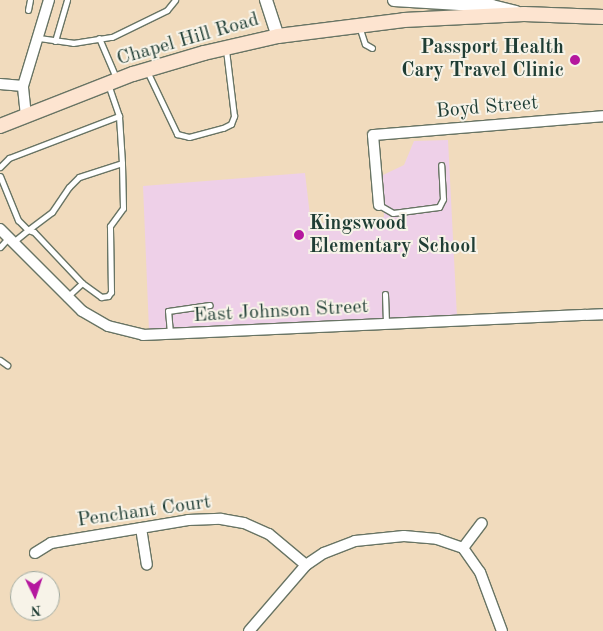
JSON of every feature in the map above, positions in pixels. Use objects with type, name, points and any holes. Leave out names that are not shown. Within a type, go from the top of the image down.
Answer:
[{"type":"main road","name":"Chapel Hill Road","points":[[0,126],[146,70],[226,47],[278,36],[358,25],[524,14],[603,18]]},
{"type":"street","points":[[26,116],[23,86],[49,0]]},
{"type":"street","points":[[266,0],[278,36]]},
{"type":"street","points":[[394,0],[492,6],[524,14]]},
{"type":"street","points":[[0,84],[23,86]]},
{"type":"street","name":"Boyd Street","points":[[379,205],[373,135],[603,116]]},
{"type":"street","name":"East Johnson Street","points":[[0,229],[66,298],[82,311],[108,326],[143,335],[170,336],[603,314]]},
{"type":"street","name":"Penchant Court","points":[[35,553],[52,543],[208,518],[232,520],[269,534],[306,566]]},
{"type":"street","points":[[463,548],[482,523]]},
{"type":"street","points":[[140,528],[147,565]]},
{"type":"street","points":[[249,631],[306,566],[339,546],[382,537],[437,539],[463,548],[480,572],[502,631]]},
{"type":"lane","points":[[28,10],[30,0]]},
{"type":"lane","points":[[55,41],[67,0]]},
{"type":"lane","points":[[39,38],[74,43],[125,33],[167,10],[174,0]]},
{"type":"lane","points":[[358,25],[365,44],[372,48]]},
{"type":"lane","points":[[0,176],[18,220],[28,230],[34,232],[82,283],[102,296],[111,292],[110,226],[123,208],[122,163],[113,82],[98,38]]},
{"type":"lane","points":[[146,70],[177,134],[189,136],[222,128],[231,124],[234,116],[226,47]]},
{"type":"lane","points":[[0,167],[9,158],[118,116]]},
{"type":"lane","points":[[0,247],[28,230],[52,212],[68,186],[79,177],[122,163]]},
{"type":"lane","points":[[379,205],[388,212],[433,210],[440,205],[441,165]]},
{"type":"lane","points":[[66,298],[82,283]]},
{"type":"lane","points":[[385,294],[386,324]]},
{"type":"lane","points":[[170,336],[168,311],[210,305]]},
{"type":"lane","points":[[0,360],[7,365]]},
{"type":"shaded area","name":"Kingswood Elementary School","points":[[448,140],[457,317],[149,330],[143,186],[305,173],[311,224],[384,217],[383,175],[404,165],[414,141]]},
{"type":"place","name":"Passport Health Cary Travel Clinic","points":[[575,60]]},
{"type":"place","name":"Kingswood Elementary School","points":[[299,235]]}]
